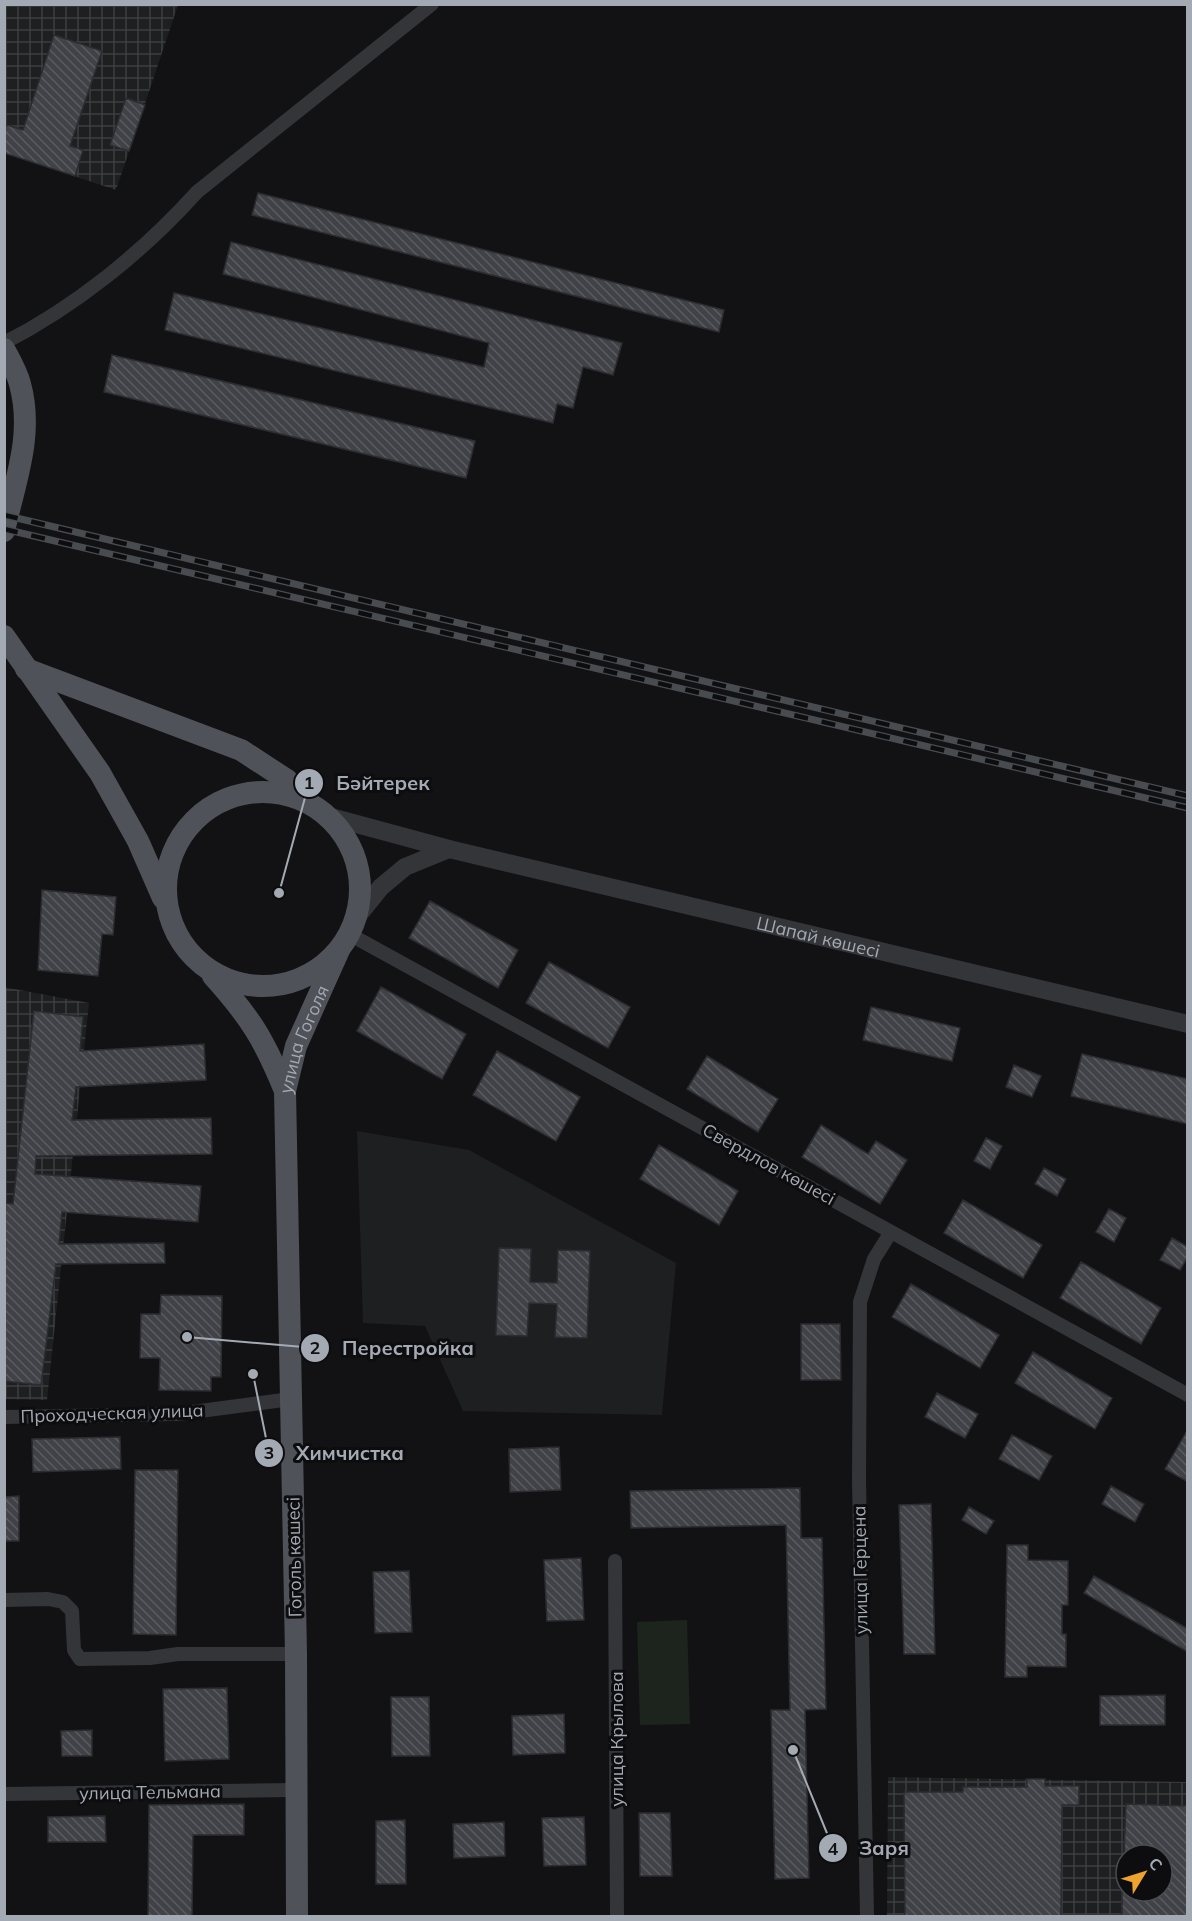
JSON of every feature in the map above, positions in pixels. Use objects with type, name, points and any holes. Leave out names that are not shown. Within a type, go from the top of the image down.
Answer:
[{"type":"main road","points":[[4,350],[20,382],[27,422],[21,467],[4,531]]},
{"type":"main road","points":[[4,636],[26,669],[100,773],[138,841],[181,941],[206,968],[239,983],[276,986],[311,974],[348,934],[360,881],[357,863],[350,845],[327,816],[305,801],[287,780],[241,750],[26,669]]},
{"type":"main road","points":[[168,908],[165,889],[173,852],[194,820],[208,808],[225,799],[251,792],[278,793],[305,801]]},
{"type":"main road","name":"улица Гоголя","points":[[285,1090],[296,1046],[348,934]]},
{"type":"main road","name":"улица Гоголя","points":[[206,968],[249,1016],[268,1048],[285,1090]]},
{"type":"main road","name":"Гоголь көшесі","points":[[285,1090],[297,1654],[297,1917]]},
{"type":"street","points":[[4,343],[35,327],[85,293],[169,223],[197,192],[432,4]]},
{"type":"street","points":[[4,661],[26,669]]},
{"type":"street","name":"Шапай көшесі","points":[[327,816],[448,849],[1188,1024]]},
{"type":"street","points":[[348,934],[381,887],[405,867],[448,849]]},
{"type":"street","name":"Свердлов көшесі","points":[[348,934],[1188,1395]]},
{"type":"street","name":"улица Герцена","points":[[867,1917],[859,1480],[860,1302],[873,1259],[891,1232]]},
{"type":"street","name":"Проходческая улица","points":[[4,1417],[177,1414],[291,1399]]},
{"type":"street","name":"улица Крылова","points":[[615,1561],[617,1917]]},
{"type":"street","points":[[4,1600],[48,1599],[63,1602],[72,1611],[74,1650],[80,1659],[150,1658],[178,1654],[297,1654]]},
{"type":"street","name":"улица Тельмана","points":[[4,1794],[296,1790]]},
{"type":"shaded area","points":[[5,5],[178,5],[116,190],[5,153]]},
{"type":"shaded area","points":[[4,987],[89,1003],[47,1400],[5,1399]]},
{"type":"shaded area","points":[[357,1131],[469,1150],[676,1263],[662,1415],[463,1411],[425,1326],[363,1323]]},
{"type":"shaded area","points":[[687,1620],[690,1724],[640,1725],[637,1622]]},
{"type":"shaded area","points":[[888,1777],[1187,1782],[1187,1916],[887,1916]]},
{"type":"building","points":[[54,35],[102,51],[70,146],[83,150],[75,176],[4,153],[4,124],[23,130]]},
{"type":"building","points":[[126,98],[145,105],[129,151],[110,145]]},
{"type":"building","points":[[258,193],[724,310],[719,332],[252,215]]},
{"type":"building","points":[[231,242],[622,343],[613,375],[583,367],[573,408],[557,404],[553,423],[165,330],[174,293],[484,367],[489,343],[223,274]]},
{"type":"building","points":[[112,355],[475,441],[466,478],[104,392]]},
{"type":"building","points":[[42,890],[116,897],[113,935],[102,934],[98,976],[38,970]]},
{"type":"building","points":[[430,901],[518,950],[498,988],[409,938]]},
{"type":"building","points":[[549,962],[630,1007],[608,1048],[526,1003]]},
{"type":"building","points":[[381,987],[466,1034],[442,1079],[357,1031]]},
{"type":"building","points":[[871,1007],[960,1028],[952,1061],[863,1040]]},
{"type":"building","points":[[34,1011],[83,1017],[80,1051],[204,1044],[206,1080],[76,1087],[72,1120],[211,1118],[212,1154],[36,1156],[35,1174],[201,1186],[198,1222],[62,1212],[59,1244],[164,1243],[165,1263],[56,1264],[41,1385],[4,1381],[4,1203],[13,1204]]},
{"type":"building","points":[[497,1051],[580,1097],[556,1141],[473,1095]]},
{"type":"building","points":[[1082,1054],[1188,1079],[1188,1124],[1071,1096]]},
{"type":"building","points":[[707,1056],[778,1099],[758,1132],[687,1089]]},
{"type":"building","points":[[1014,1065],[1041,1076],[1032,1097],[1006,1087]]},
{"type":"building","points":[[821,1125],[868,1154],[876,1141],[907,1160],[880,1204],[802,1157]]},
{"type":"building","points":[[986,1138],[1002,1146],[990,1169],[974,1161]]},
{"type":"building","points":[[659,1145],[738,1191],[719,1225],[640,1179]]},
{"type":"building","points":[[1044,1168],[1066,1179],[1057,1196],[1035,1184]]},
{"type":"building","points":[[963,1200],[1042,1245],[1023,1278],[944,1233]]},
{"type":"building","points":[[1109,1209],[1126,1218],[1114,1242],[1096,1232]]},
{"type":"building","points":[[1172,1238],[1188,1247],[1188,1256],[1180,1270],[1160,1260]]},
{"type":"building","points":[[499,1248],[531,1249],[530,1282],[557,1283],[558,1250],[590,1251],[587,1338],[555,1337],[557,1304],[529,1303],[527,1336],[496,1335]]},
{"type":"building","points":[[1081,1262],[1161,1308],[1141,1344],[1060,1298]]},
{"type":"building","points":[[911,1284],[999,1335],[980,1368],[892,1317]]},
{"type":"building","points":[[161,1295],[222,1296],[221,1377],[211,1377],[211,1391],[159,1390],[160,1358],[140,1358],[141,1314],[160,1314]]},
{"type":"building","points":[[801,1324],[840,1324],[841,1380],[801,1380]]},
{"type":"building","points":[[1033,1352],[1112,1398],[1095,1429],[1015,1383]]},
{"type":"building","points":[[937,1393],[978,1414],[965,1438],[925,1417]]},
{"type":"building","points":[[1188,1429],[1188,1482],[1165,1469]]},
{"type":"building","points":[[1012,1435],[1052,1456],[1039,1480],[999,1459]]},
{"type":"building","points":[[120,1437],[121,1469],[33,1472],[32,1439]]},
{"type":"building","points":[[559,1447],[561,1490],[510,1492],[509,1449]]},
{"type":"building","points":[[135,1470],[178,1470],[176,1635],[133,1634]]},
{"type":"building","points":[[1111,1486],[1144,1504],[1135,1522],[1102,1504]]},
{"type":"building","points":[[800,1488],[801,1538],[822,1538],[826,1709],[805,1710],[809,1878],[775,1879],[771,1710],[790,1710],[786,1525],[631,1528],[630,1491]]},
{"type":"building","points":[[19,1496],[19,1541],[4,1541],[4,1497]]},
{"type":"building","points":[[931,1504],[935,1654],[904,1654],[899,1505]]},
{"type":"building","points":[[969,1507],[994,1521],[986,1534],[962,1520]]},
{"type":"building","points":[[1007,1545],[1028,1545],[1028,1560],[1068,1561],[1068,1605],[1062,1605],[1062,1634],[1066,1634],[1066,1667],[1027,1666],[1027,1677],[1005,1677]]},
{"type":"building","points":[[581,1558],[584,1620],[547,1621],[544,1560]]},
{"type":"building","points":[[409,1571],[412,1632],[375,1633],[373,1572]]},
{"type":"building","points":[[1094,1576],[1188,1629],[1188,1652],[1084,1593]]},
{"type":"building","points":[[227,1688],[229,1759],[165,1761],[163,1689]]},
{"type":"building","points":[[1165,1695],[1165,1725],[1100,1725],[1100,1696]]},
{"type":"building","points":[[391,1697],[429,1697],[430,1756],[392,1756]]},
{"type":"building","points":[[564,1714],[565,1753],[513,1755],[512,1716]]},
{"type":"building","points":[[92,1730],[92,1756],[62,1756],[61,1731]]},
{"type":"building","points":[[1027,1779],[1045,1779],[1045,1786],[1079,1786],[1079,1805],[1062,1805],[1061,1917],[905,1917],[904,1792],[963,1792],[963,1787],[1027,1787]]},
{"type":"building","points":[[244,1804],[244,1835],[193,1835],[192,1917],[148,1917],[149,1805]]},
{"type":"building","points":[[1126,1804],[1188,1806],[1188,1917],[1122,1917],[1122,1903],[1174,1903],[1174,1843],[1124,1843]]},
{"type":"building","points":[[639,1813],[670,1813],[672,1876],[640,1876]]},
{"type":"building","points":[[105,1816],[106,1842],[48,1842],[48,1817]]},
{"type":"building","points":[[584,1817],[586,1865],[544,1866],[542,1818]]},
{"type":"building","points":[[405,1820],[406,1884],[376,1884],[376,1821]]},
{"type":"building","points":[[504,1822],[505,1856],[454,1858],[453,1824]]},
{"type":"railway","points":[[4,515],[1188,796]]},
{"type":"railway","points":[[4,529],[1188,808]]},
{"type":"place","name":"Бәйтерек","points":[[279,893]]},
{"type":"place","name":"Перестройка","points":[[187,1337]]},
{"type":"place","name":"Химчистка","points":[[253,1374]]},
{"type":"place","name":"Заря","points":[[793,1750]]}]
